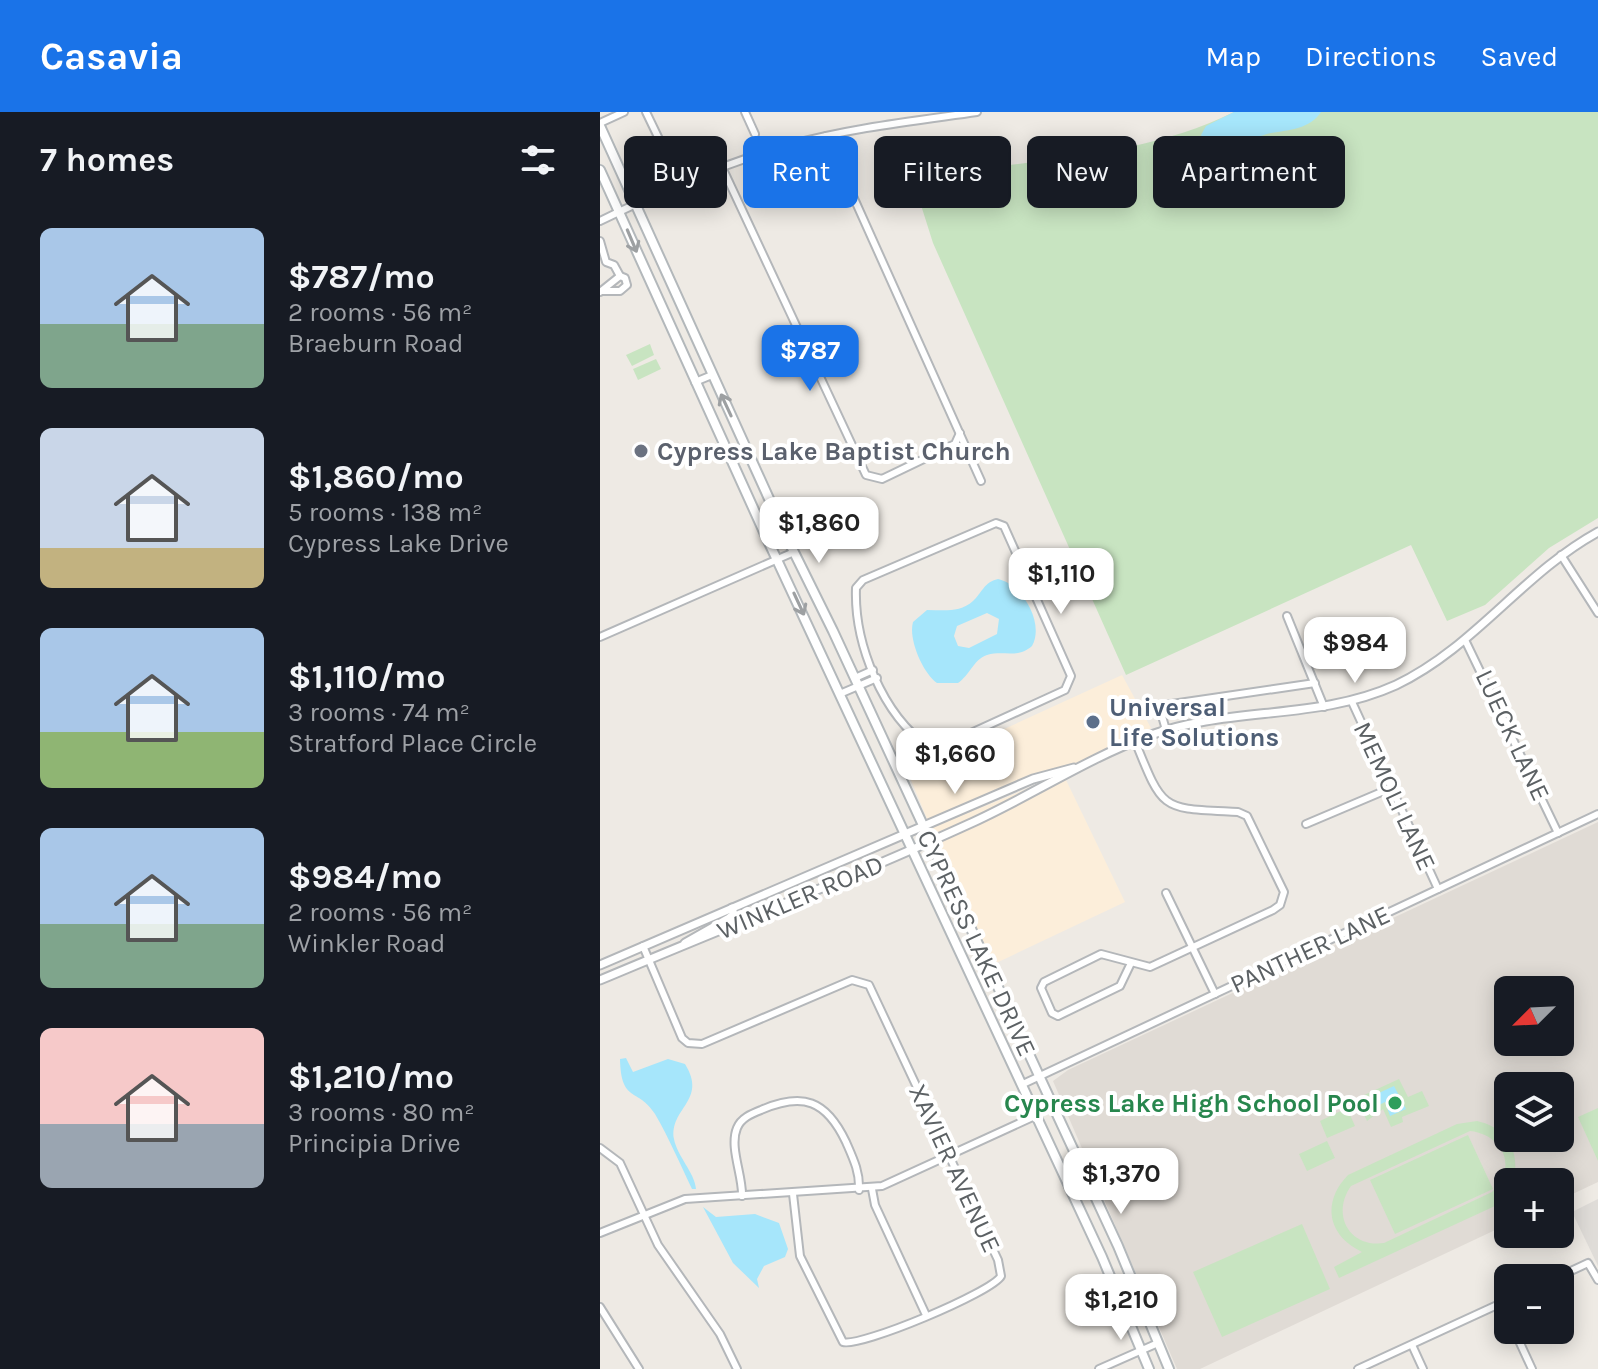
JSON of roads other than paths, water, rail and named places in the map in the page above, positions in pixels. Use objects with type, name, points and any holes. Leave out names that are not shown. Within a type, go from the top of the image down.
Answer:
[{"type":"main road","name":"CYPRESS LAKE DRIVE","points":[[600,125],[624,179]]},
{"type":"main road","name":"CYPRESS LAKE DRIVE","points":[[600,170],[695,382],[1023,1084],[1149,1369]]},
{"type":"main road","name":"CYPRESS LAKE DRIVE","points":[[637,208],[1040,1078],[1169,1369]]},
{"type":"street","points":[[600,125],[624,112]]},
{"type":"street","points":[[646,112],[658,136]]},
{"type":"street","points":[[745,112],[755,134]]},
{"type":"street","points":[[826,136],[921,116],[977,112]]},
{"type":"street","points":[[727,178],[866,475],[882,479],[955,444],[960,433]]},
{"type":"street","points":[[858,207],[981,481]]},
{"type":"street","points":[[600,221],[625,208]]},
{"type":"street","points":[[600,241],[606,262],[614,265],[627,282],[624,288],[601,292]]},
{"type":"street","points":[[601,292],[620,276]]},
{"type":"street","points":[[695,382],[712,375]]},
{"type":"street","points":[[996,523],[1004,526],[1071,676],[1065,690],[949,743],[929,747],[896,713],[877,678],[866,656],[856,588],[863,580],[996,523]]},
{"type":"street","name":"WINKLER ROAD","points":[[600,980],[914,849],[1020,801],[1135,741],[1197,722],[1352,702],[1413,676],[1465,640],[1561,555],[1598,532]]},
{"type":"street","points":[[600,637],[794,552]]},
{"type":"street","points":[[1561,555],[1598,613]]},
{"type":"street","points":[[1287,616],[1324,707]]},
{"type":"street","name":"LUECK LANE","points":[[1465,640],[1558,833]]},
{"type":"street","points":[[842,693],[873,670]]},
{"type":"street","points":[[857,682],[877,678]]},
{"type":"street","points":[[1166,730],[1160,709],[1165,705],[1315,683]]},
{"type":"street","name":"MEMOLI LANE","points":[[1352,702],[1438,889]]},
{"type":"street","points":[[1131,963],[1120,986],[1060,1015],[1052,1013],[1041,988],[1044,982],[1101,954],[1150,967],[1277,908],[1284,896],[1283,887],[1247,816],[1238,812],[1176,809],[1166,804],[1153,786],[1135,741]]},
{"type":"street","name":"WINKLER ROAD","points":[[600,965],[1039,777],[1084,766]]},
{"type":"street","points":[[1306,824],[1391,788]]},
{"type":"street","name":"PANTHER LANE","points":[[1023,1084],[1598,814]]},
{"type":"street","points":[[1166,893],[1215,994]]},
{"type":"street","points":[[680,947],[693,935],[729,918],[734,914],[732,908]]},
{"type":"street","points":[[643,946],[648,959]]},
{"type":"street","name":"XAVIER AVENUE","points":[[648,959],[682,1038],[688,1043],[702,1044],[845,983],[860,980],[874,991],[998,1260],[1001,1276],[991,1287],[926,1315],[858,1343],[843,1342],[800,1256],[795,1238],[793,1194]]},
{"type":"street","points":[[742,1196],[742,1174],[734,1140],[738,1124],[751,1114],[790,1100],[814,1104],[834,1120],[856,1165],[859,1190]]},
{"type":"street","points":[[600,1233],[685,1199],[872,1189],[1037,1115]]},
{"type":"street","points":[[600,1148],[620,1163],[662,1252],[720,1334],[737,1369]]},
{"type":"street","points":[[872,1189],[875,1205],[926,1315]]},
{"type":"street","points":[[1574,1270],[1588,1263],[1598,1280]]},
{"type":"street","points":[[1358,1369],[1494,1306]]},
{"type":"street","points":[[600,1307],[639,1369]]},
{"type":"street","points":[[1099,1369],[1158,1343]]},
{"type":"street","points":[[1520,1344],[1532,1369]]},
{"type":"street","points":[[1412,1345],[1423,1369]]},
{"type":"water","points":[[1234,112],[1321,112],[1299,128],[1262,136],[1202,136],[1206,126]]},
{"type":"water","points":[[993,580],[1007,582],[1029,606],[1036,627],[1032,646],[1016,653],[987,655],[978,660],[958,683],[937,683],[918,655],[913,622],[927,610],[951,610],[968,605]],"holes":[[[987,613],[999,619],[997,634],[969,648],[958,646],[954,636],[957,626]]]},
{"type":"water","points":[[626,1058],[633,1072],[668,1059],[685,1064],[692,1087],[677,1119],[674,1139],[696,1189],[692,1189],[655,1114],[627,1089],[620,1059]]},
{"type":"water","points":[[1394,1086],[1406,1109],[1390,1116],[1385,1102],[1375,1107],[1370,1097]]},
{"type":"water","points":[[703,1207],[716,1217],[755,1214],[779,1223],[788,1249],[785,1257],[764,1266],[757,1279],[759,1288],[733,1263]]},
{"type":"place","name":"Cypress Lake Baptist Church","points":[[641,451]]},
{"type":"place","name":"Universal Life Solutions","points":[[1093,722]]},
{"type":"place","name":"Cypress Lake High School Pool","points":[[1395,1103]]}]
